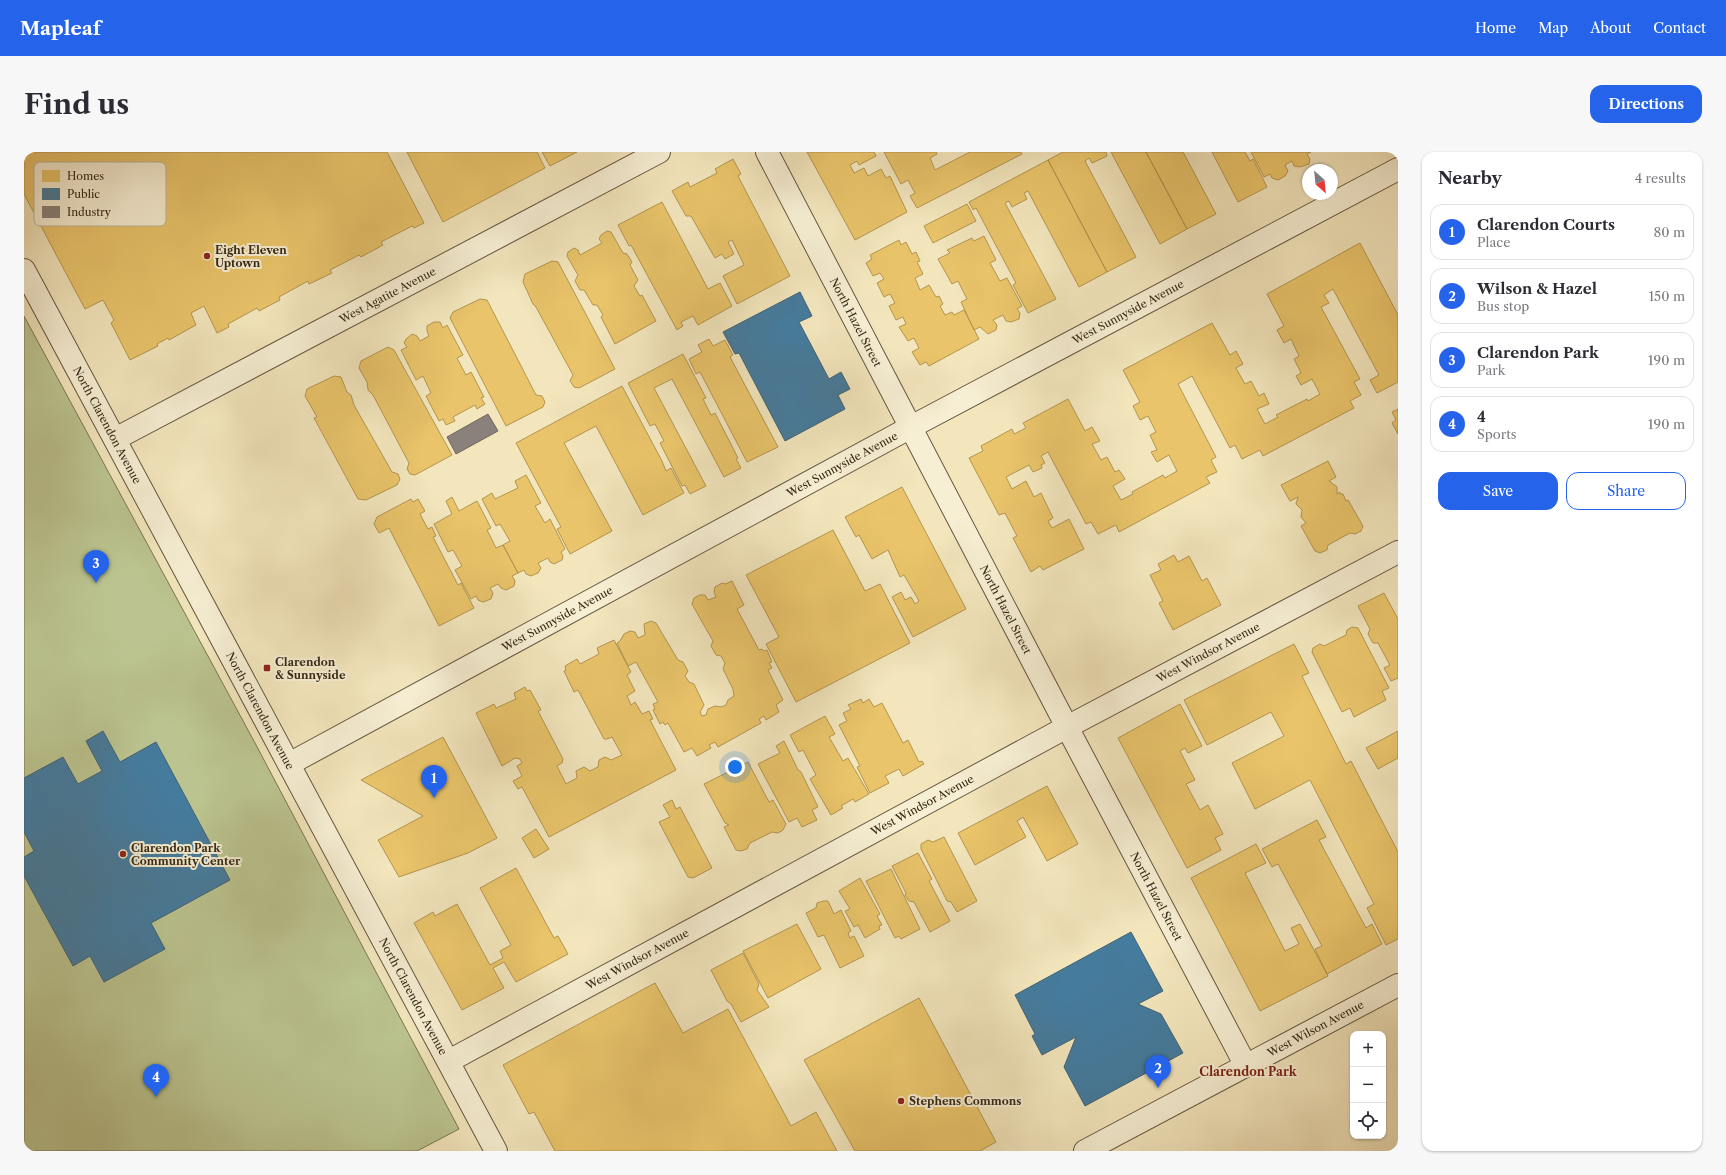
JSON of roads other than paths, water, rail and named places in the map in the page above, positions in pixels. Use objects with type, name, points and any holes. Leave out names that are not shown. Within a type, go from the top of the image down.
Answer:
[{"type":"street","name":"West Agatite Avenue","points":[[115,439],[659,152]]},
{"type":"street","name":"North Hazel Street","points":[[768,152],[1246,1066]]},
{"type":"street","name":"West Sunnyside Avenue","points":[[289,764],[911,427],[1398,168]]},
{"type":"street","name":"North Clarendon Avenue","points":[[24,270],[496,1151]]},
{"type":"street","name":"West Windsor Avenue","points":[[448,1061],[1068,727],[1398,552]]},
{"type":"street","name":"West Wilson Avenue","points":[[1085,1151],[1398,985]]},
{"type":"place","name":"Eight Eleven Uptown","points":[[207,256]]},
{"type":"place","name":"Clarendon Park","points":[[96,583]]},
{"type":"place","name":"Clarendon & Sunnyside","points":[[267,668]]},
{"type":"place","name":"Clarendon Courts","points":[[434,798]]},
{"type":"place","name":"Clarendon Park Community Center","points":[[123,854]]},
{"type":"place","name":"Wilson & Hazel","points":[[1158,1088]]},
{"type":"place","name":"4","points":[[156,1097]]},
{"type":"place","name":"Stephens Commons","points":[[901,1101]]},
{"type":"district","name":"Clarendon Park","points":[[1248,1072]]}]
